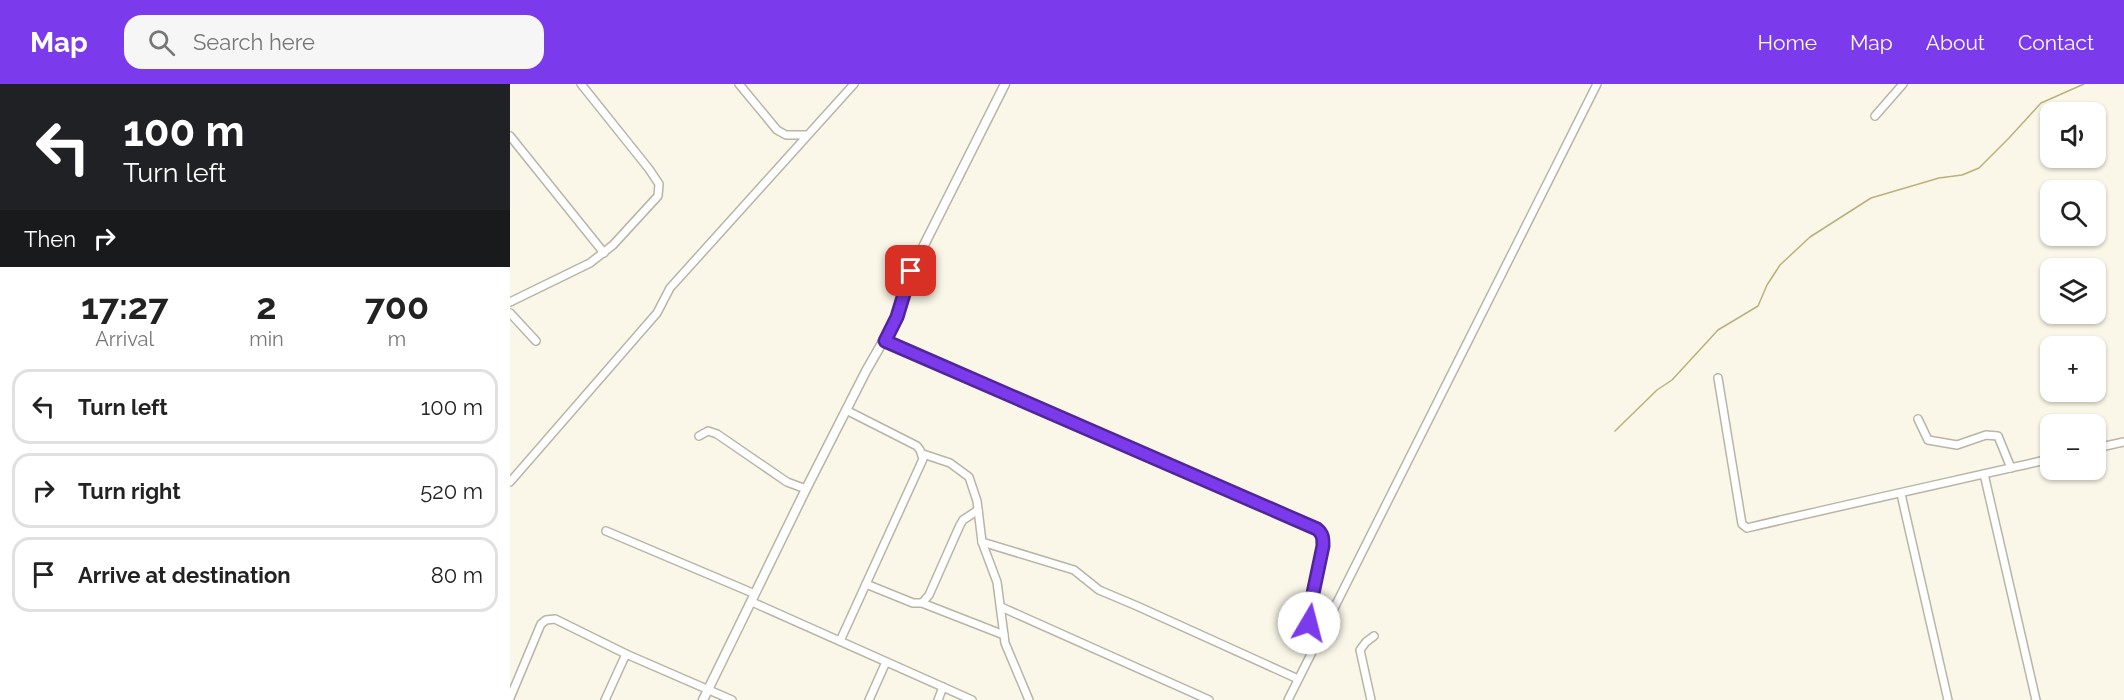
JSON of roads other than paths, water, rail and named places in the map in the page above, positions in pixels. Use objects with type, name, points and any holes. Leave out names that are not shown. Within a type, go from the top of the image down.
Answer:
[{"type":"street","points":[[510,302],[569,274],[604,253],[658,196],[660,190],[659,184],[649,169],[581,84]]},
{"type":"street","points":[[739,84],[777,130],[786,135],[807,135]]},
{"type":"street","points":[[510,483],[657,313],[670,288],[854,84]]},
{"type":"street","points":[[703,700],[846,410],[897,317],[911,271],[1005,84]]},
{"type":"street","points":[[1288,700],[1597,84]]},
{"type":"street","points":[[1875,116],[1903,84]]},
{"type":"street","points":[[510,136],[604,253]]},
{"type":"street","points":[[510,313],[536,341]]},
{"type":"street","points":[[885,341],[1317,529],[1323,538],[1308,617],[1312,629],[1320,636]]},
{"type":"street","points":[[1718,378],[1742,524],[1747,528],[2040,461]]},
{"type":"street","points":[[840,641],[921,463],[922,454],[917,446],[846,410]]},
{"type":"street","points":[[1918,419],[1928,440],[1950,446],[1963,444],[1986,435],[1998,436],[2011,468]]},
{"type":"street","points":[[699,436],[708,431],[717,434],[787,482],[806,489]]},
{"type":"street","points":[[2106,446],[2124,442]]},
{"type":"street","points":[[922,454],[950,463],[964,472],[972,484],[982,542],[997,582],[1004,635],[1010,658],[1029,700]]},
{"type":"street","points":[[1984,474],[2036,700]]},
{"type":"street","points":[[1901,494],[1948,700]]},
{"type":"street","points":[[922,603],[929,595],[963,520],[978,510]]},
{"type":"street","points":[[606,531],[972,700]]},
{"type":"street","points":[[982,542],[1074,570],[1099,590],[1111,596],[1298,679]]},
{"type":"street","points":[[866,584],[1004,635]]},
{"type":"street","points":[[1001,608],[1209,700]]},
{"type":"street","points":[[510,698],[541,624],[555,618],[626,654],[732,700]]},
{"type":"street","points":[[1371,700],[1360,650],[1374,636]]},
{"type":"street","points":[[605,700],[626,654]]},
{"type":"street","points":[[868,700],[886,662]]},
{"type":"street","points":[[938,700],[943,687]]},
{"type":"waterway","points":[[1615,431],[1657,390],[1672,380],[1718,330],[1758,306],[1767,285],[1780,265],[1810,237],[1871,198],[1939,178],[1962,175],[1979,168],[2041,103],[2084,84]]}]
